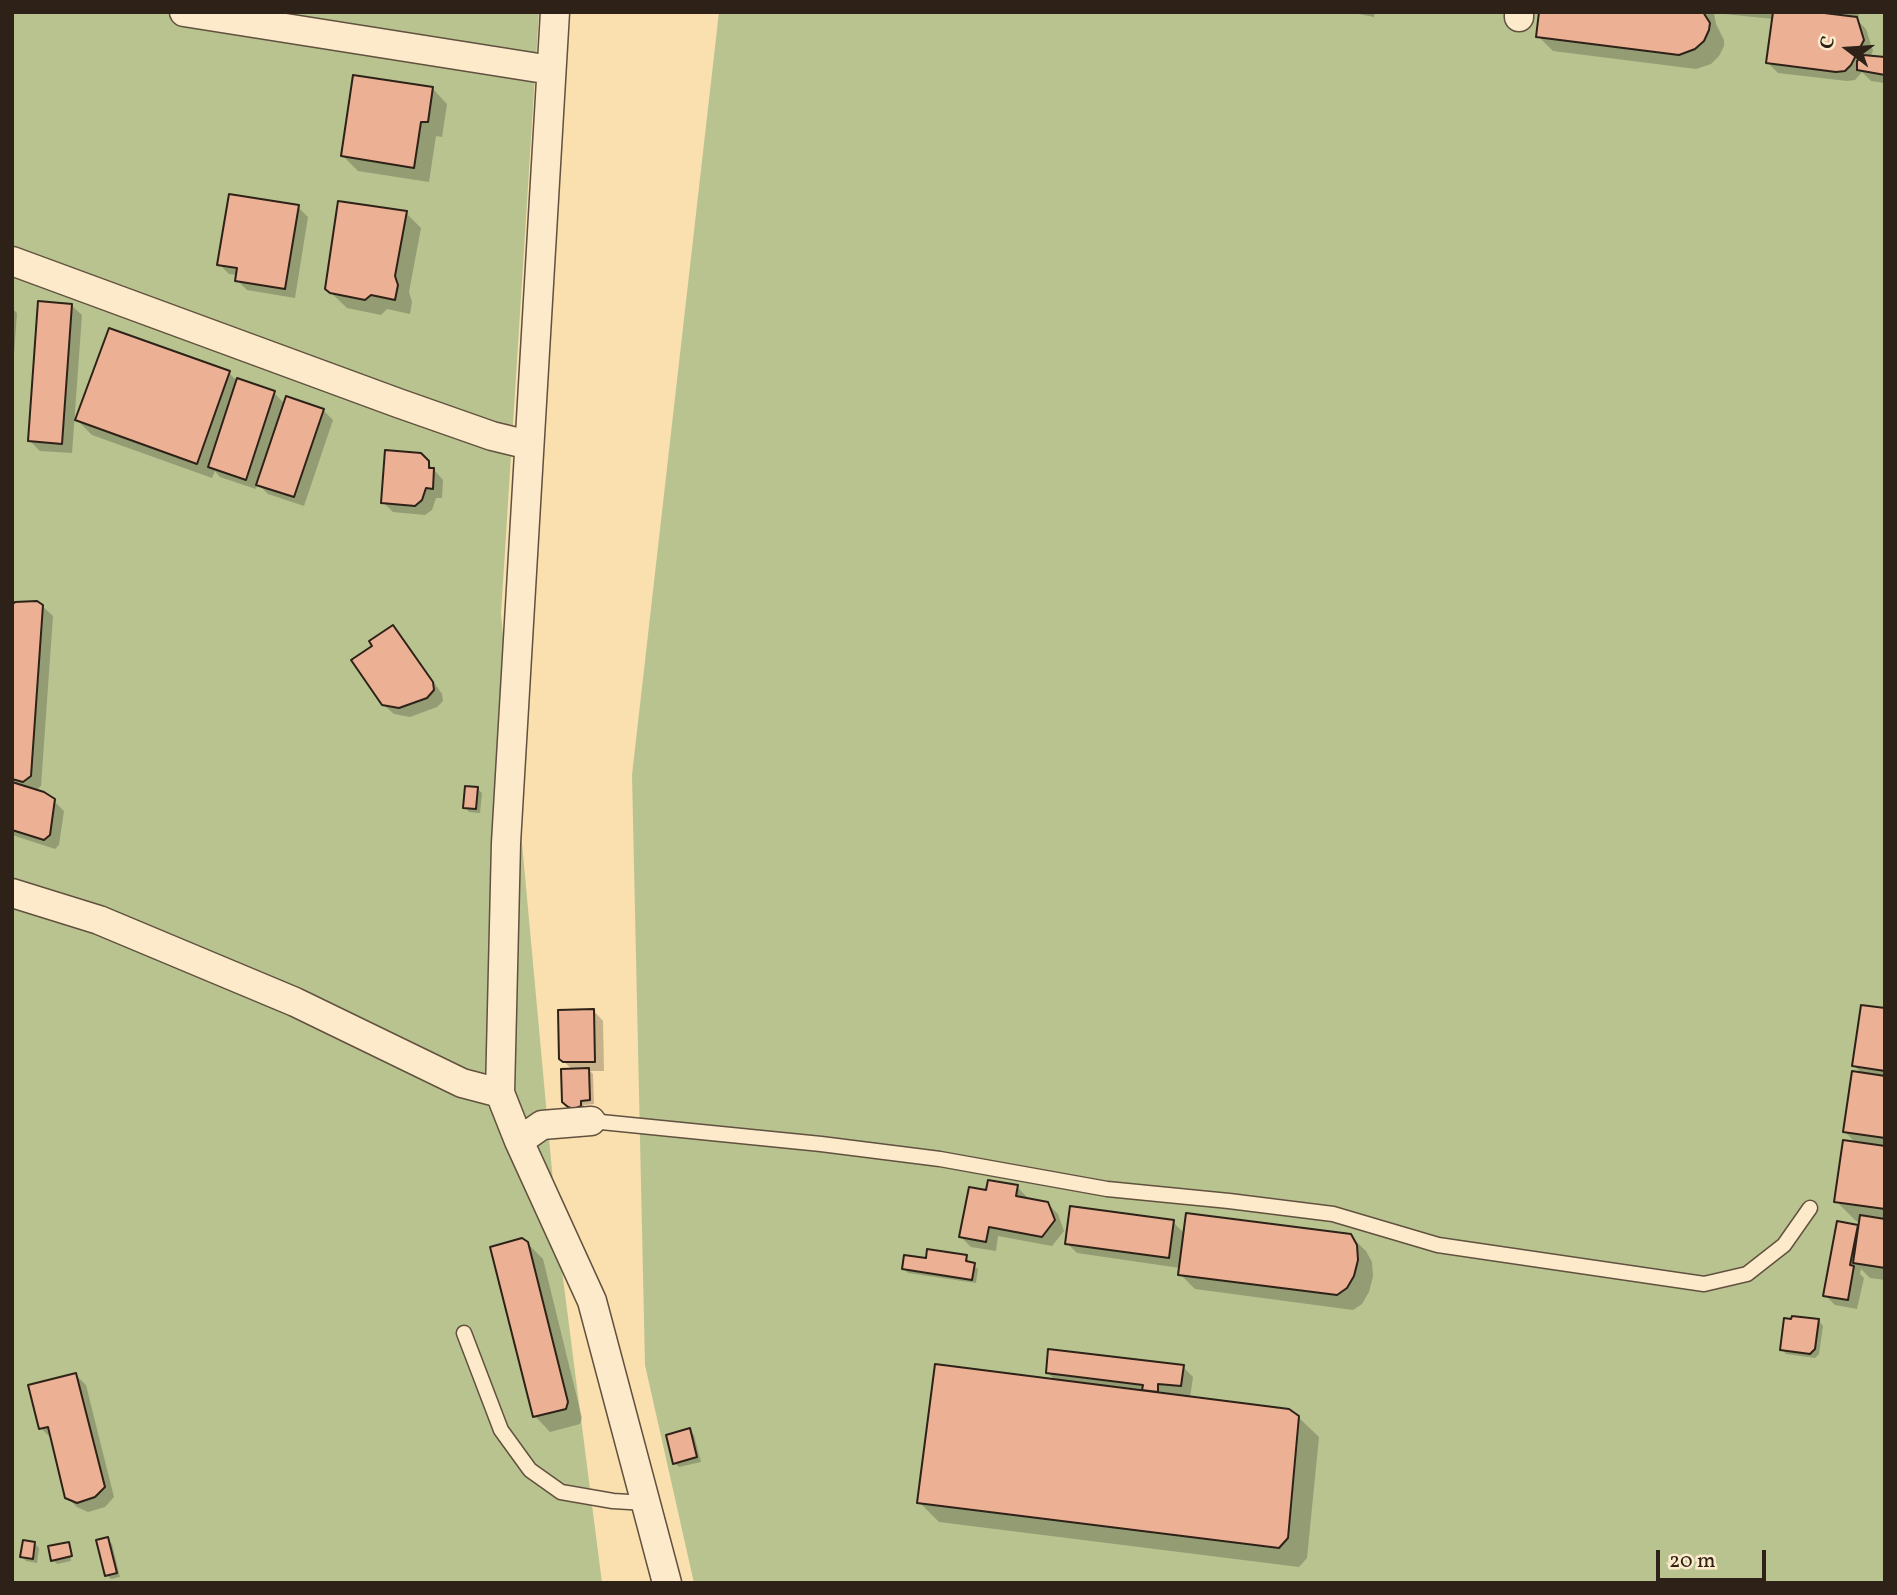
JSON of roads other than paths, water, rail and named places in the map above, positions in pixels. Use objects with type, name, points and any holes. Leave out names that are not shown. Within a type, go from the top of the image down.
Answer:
[{"type":"street","points":[[184,12],[551,70]]},
{"type":"street","points":[[555,12],[506,843],[500,1093],[592,1301],[667,1583]]},
{"type":"street","points":[[12,261],[398,403],[528,446]]},
{"type":"street","points":[[12,892],[99,920],[295,1002],[462,1083],[500,1093]]},
{"type":"street","points":[[519,1141],[542,1125],[591,1121]]},
{"type":"lane","points":[[591,1121],[848,1147],[940,1159],[1107,1189],[1333,1214],[1438,1245],[1704,1284],[1747,1274],[1784,1245],[1810,1208]]},
{"type":"lane","points":[[464,1334],[501,1430],[530,1470],[561,1492],[613,1501],[646,1503]]}]
